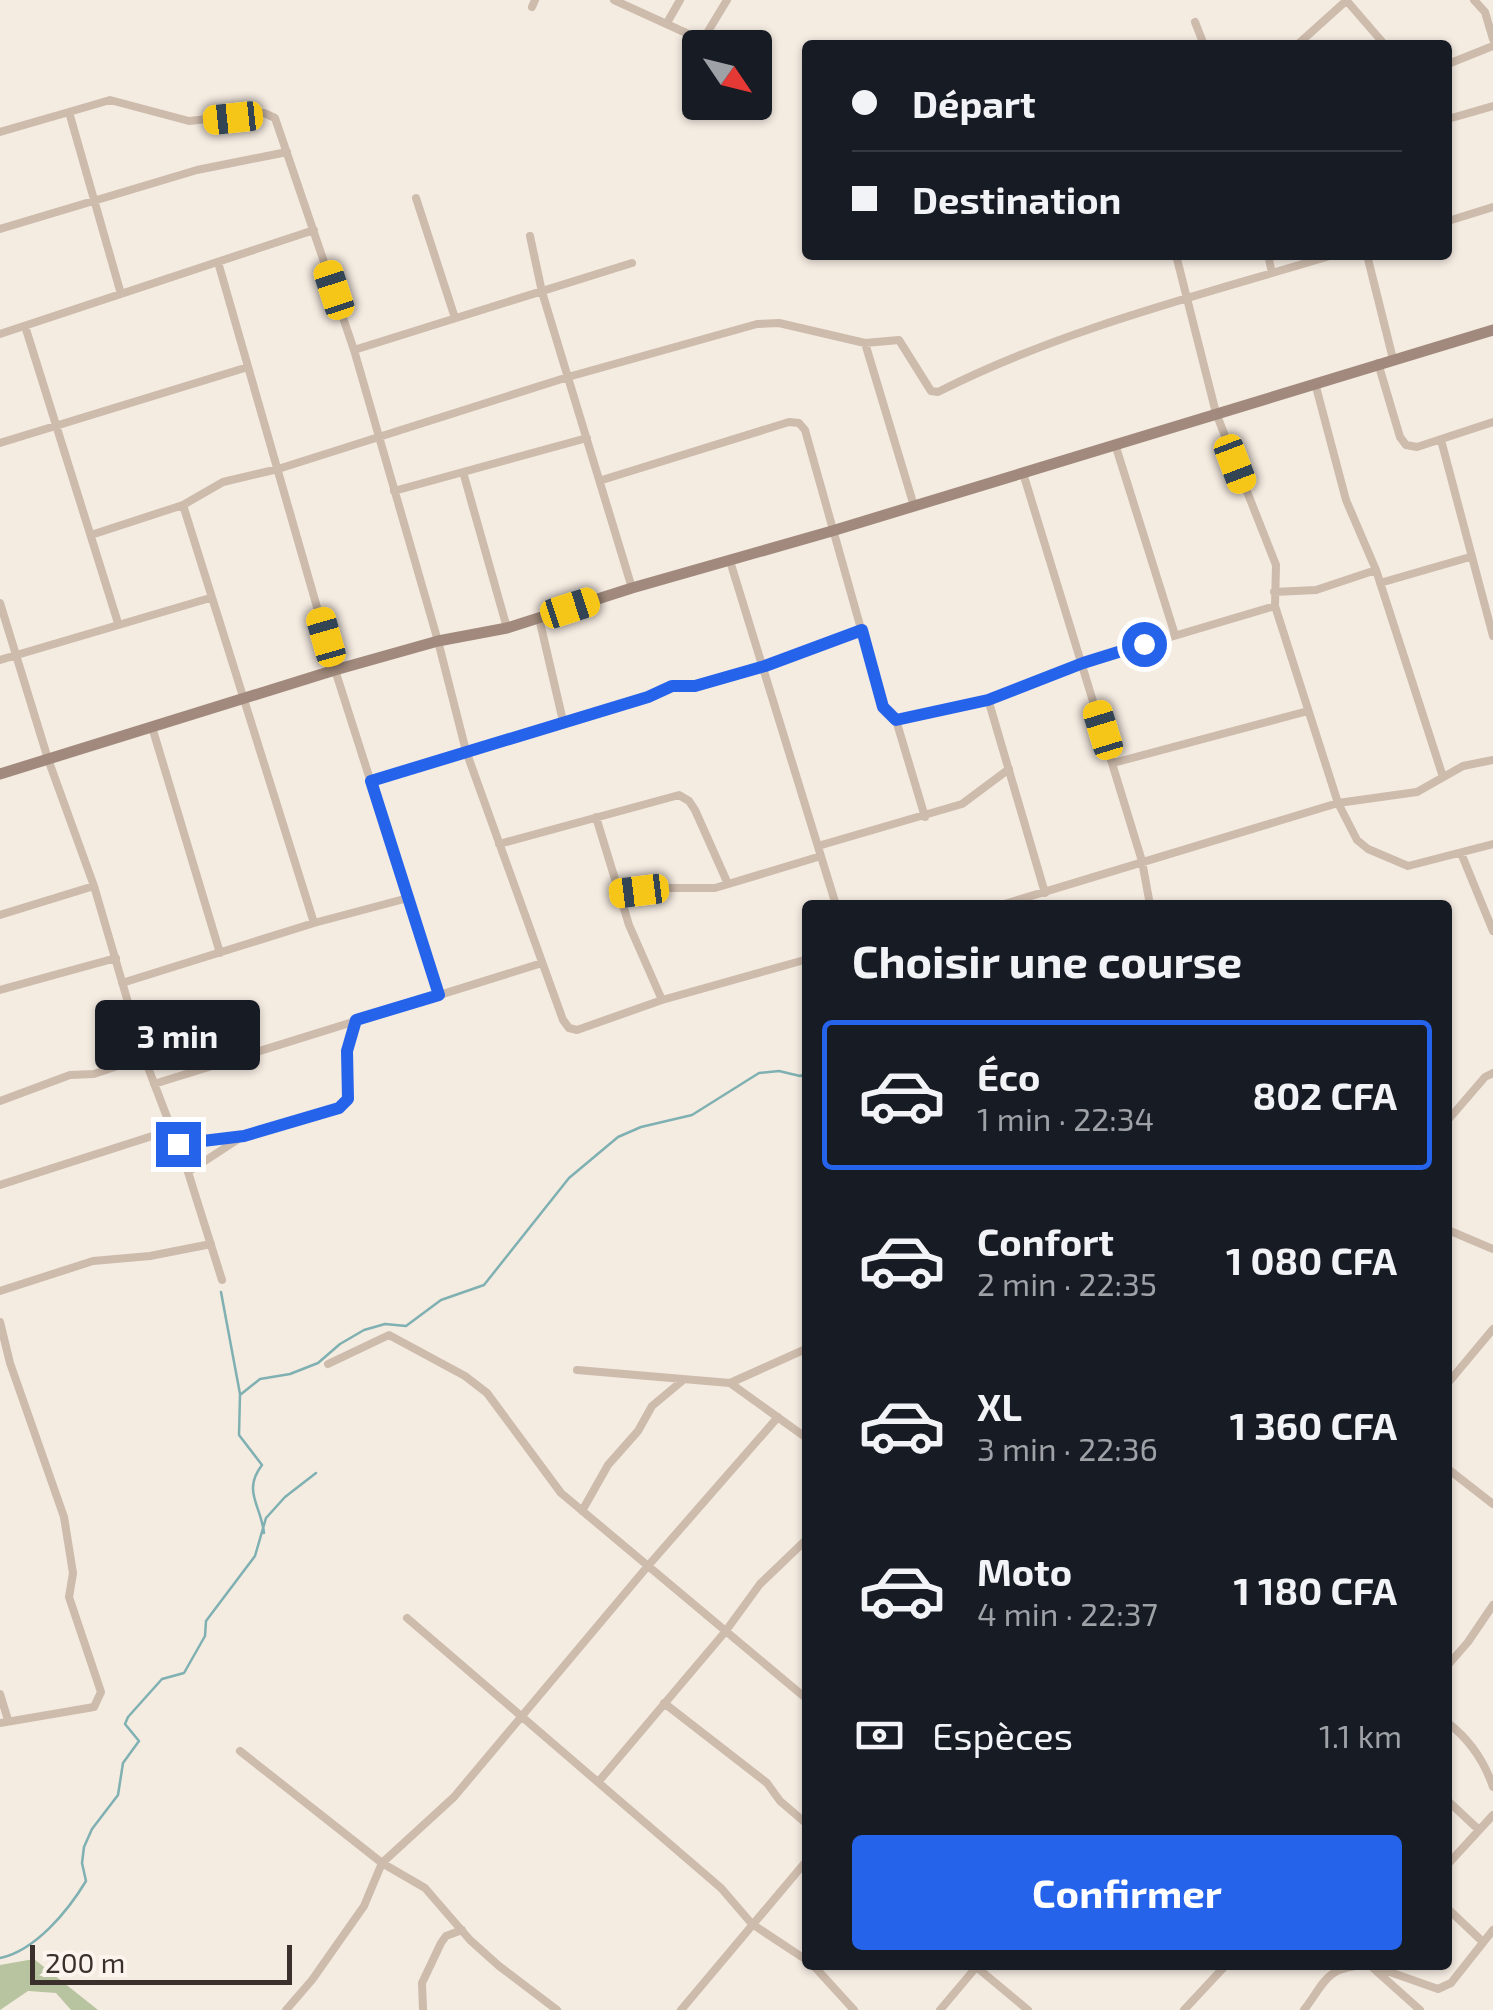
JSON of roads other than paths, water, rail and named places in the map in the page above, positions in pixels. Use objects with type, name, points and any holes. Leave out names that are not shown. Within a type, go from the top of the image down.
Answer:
[{"type":"street","points":[[614,0],[696,38],[704,38],[727,0]]},
{"type":"street","points":[[667,23],[680,0]]},
{"type":"street","points":[[1302,40],[1346,0],[1381,40]]},
{"type":"street","points":[[1452,62],[1493,42],[1489,10],[1474,0]]},
{"type":"street","points":[[1195,22],[1202,40]]},
{"type":"street","points":[[0,132],[110,100],[190,121],[270,114],[275,118],[354,350],[466,751],[569,1028],[577,1030],[662,1000],[802,962]]},
{"type":"street","points":[[1452,118],[1493,106]]},
{"type":"street","points":[[68,112],[121,294]]},
{"type":"street","points":[[0,229],[197,170],[287,152]]},
{"type":"street","points":[[416,198],[456,318]]},
{"type":"street","points":[[1452,220],[1493,208]]},
{"type":"street","points":[[0,334],[314,230]]},
{"type":"street","points":[[530,236],[542,292],[632,588]]},
{"type":"street","points":[[1177,260],[1216,413],[1276,565],[1275,606],[1338,802],[1357,840],[1398,862],[1420,865],[1493,844]]},
{"type":"street","points":[[1269,260],[1272,273]]},
{"type":"street","points":[[91,535],[182,506],[223,482],[278,469],[568,377],[758,324],[779,323],[865,343],[902,341],[924,382],[931,391],[938,392],[1000,362],[1316,260]]},
{"type":"street","points":[[1368,260],[1393,359]]},
{"type":"street","points":[[218,262],[335,670],[439,995]]},
{"type":"street","points":[[354,350],[632,262]]},
{"type":"street","points":[[25,326],[118,623]]},
{"type":"street","points":[[0,774],[335,670],[508,628],[1493,330]]},
{"type":"street","points":[[865,343],[914,506]]},
{"type":"street","points":[[1378,363],[1406,446],[1417,447],[1493,422]]},
{"type":"street","points":[[0,444],[248,367]]},
{"type":"street","points":[[1316,383],[1346,500],[1376,570],[1443,777]]},
{"type":"street","points":[[602,480],[790,422],[799,423],[806,430],[883,707],[896,720],[925,817]]},
{"type":"street","points":[[394,491],[587,438]]},
{"type":"street","points":[[1441,440],[1493,636]]},
{"type":"street","points":[[1115,444],[1175,634]]},
{"type":"street","points":[[462,472],[508,628]]},
{"type":"street","points":[[1024,472],[1142,861],[1149,900]]},
{"type":"street","points":[[182,506],[314,924]]},
{"type":"street","points":[[1380,582],[1470,557]]},
{"type":"street","points":[[730,561],[834,900]]},
{"type":"street","points":[[1274,592],[1316,590],[1376,570]]},
{"type":"street","points":[[0,660],[210,598]]},
{"type":"street","points":[[0,603],[48,759],[94,886],[144,1057],[188,1172],[222,1280]]},
{"type":"street","points":[[896,720],[988,700],[1083,663],[1275,606]]},
{"type":"street","points":[[539,618],[563,722]]},
{"type":"street","points":[[371,781],[648,697],[672,686],[695,686],[765,666],[862,630]]},
{"type":"street","points":[[988,700],[1045,893]]},
{"type":"street","points":[[1113,763],[1308,711]]},
{"type":"street","points":[[152,727],[220,953]]},
{"type":"street","points":[[1020,900],[1338,802],[1417,792],[1463,766],[1493,760]]},
{"type":"street","points":[[818,846],[962,804],[1009,769]]},
{"type":"street","points":[[500,844],[679,795],[689,800],[695,810],[728,884]]},
{"type":"street","points":[[596,816],[635,940],[662,1000]]},
{"type":"street","points":[[1461,853],[1493,930]]},
{"type":"street","points":[[619,893],[714,888],[821,856]]},
{"type":"street","points":[[0,915],[94,886]]},
{"type":"street","points":[[122,982],[408,898]]},
{"type":"street","points":[[0,990],[116,958]]},
{"type":"street","points":[[154,1084],[542,963]]},
{"type":"street","points":[[178,1144],[244,1136],[339,1108],[348,1099],[347,1051],[356,1020]]},
{"type":"street","points":[[0,1101],[70,1074],[94,1074],[144,1057]]},
{"type":"street","points":[[1452,1115],[1485,1077],[1493,1074]]},
{"type":"street","points":[[0,1185],[171,1130]]},
{"type":"street","points":[[188,1172],[244,1136]]},
{"type":"street","points":[[1452,1232],[1493,1249]]},
{"type":"street","points":[[0,1292],[93,1261],[212,1244]]},
{"type":"street","points":[[0,1322],[10,1363],[64,1517],[73,1574],[69,1597],[101,1692],[94,1706],[4,1722],[0,1694]]},
{"type":"street","points":[[1452,1378],[1493,1329]]},
{"type":"street","points":[[328,1364],[389,1335],[466,1376],[487,1393],[542,1472],[582,1510],[802,1695]]},
{"type":"street","points":[[578,1370],[730,1383],[802,1351]]},
{"type":"street","points":[[582,1510],[608,1465],[638,1431],[652,1406],[683,1380]]},
{"type":"street","points":[[730,1383],[802,1435]]},
{"type":"street","points":[[286,2010],[364,1906],[382,1863],[454,1797],[778,1417]]},
{"type":"street","points":[[1452,1471],[1493,1504]]},
{"type":"street","points":[[599,1781],[725,1632],[760,1584],[802,1544]]},
{"type":"street","points":[[1452,1660],[1493,1605]]},
{"type":"street","points":[[406,1618],[721,1888],[752,1924],[802,1958]]},
{"type":"street","points":[[664,1703],[767,1783],[802,1819]]},
{"type":"street","points":[[1452,1725],[1477,1753],[1493,1787]]},
{"type":"street","points":[[240,1752],[382,1863],[425,1888],[499,1966],[557,2010]]},
{"type":"street","points":[[1452,1805],[1479,1830]]},
{"type":"street","points":[[1452,1860],[1493,1815]]},
{"type":"street","points":[[681,2010],[802,1866]]},
{"type":"street","points":[[1452,1913],[1483,1942]]},
{"type":"street","points":[[423,2010],[422,1983],[441,1944],[446,1936],[462,1930]]},
{"type":"street","points":[[1384,1970],[1438,1988],[1451,1983],[1493,1930]]},
{"type":"street","points":[[817,1970],[854,2010]]},
{"type":"street","points":[[940,2010],[973,1970]]},
{"type":"street","points":[[981,1970],[1028,2010]]},
{"type":"street","points":[[1184,2010],[1221,1970]]},
{"type":"street","points":[[1304,2010],[1321,1981],[1339,1970]]},
{"type":"street","points":[[1375,1970],[1420,2010]]},
{"type":"waterway","points":[[264,1533],[253,1491],[262,1465],[239,1435],[240,1395],[260,1379],[290,1374],[318,1363],[364,1330],[385,1324],[406,1326],[441,1300],[484,1285],[569,1178],[618,1137],[641,1127],[692,1115],[759,1073],[779,1071],[802,1075]]},
{"type":"waterway","points":[[221,1292],[240,1394]]},
{"type":"waterway","points":[[0,1958],[38,1938],[79,1893],[86,1881],[84,1847],[92,1829],[118,1795],[123,1763],[139,1741],[125,1724],[128,1717],[162,1679],[184,1673],[205,1636],[206,1621],[255,1556],[266,1518],[316,1473]]}]
